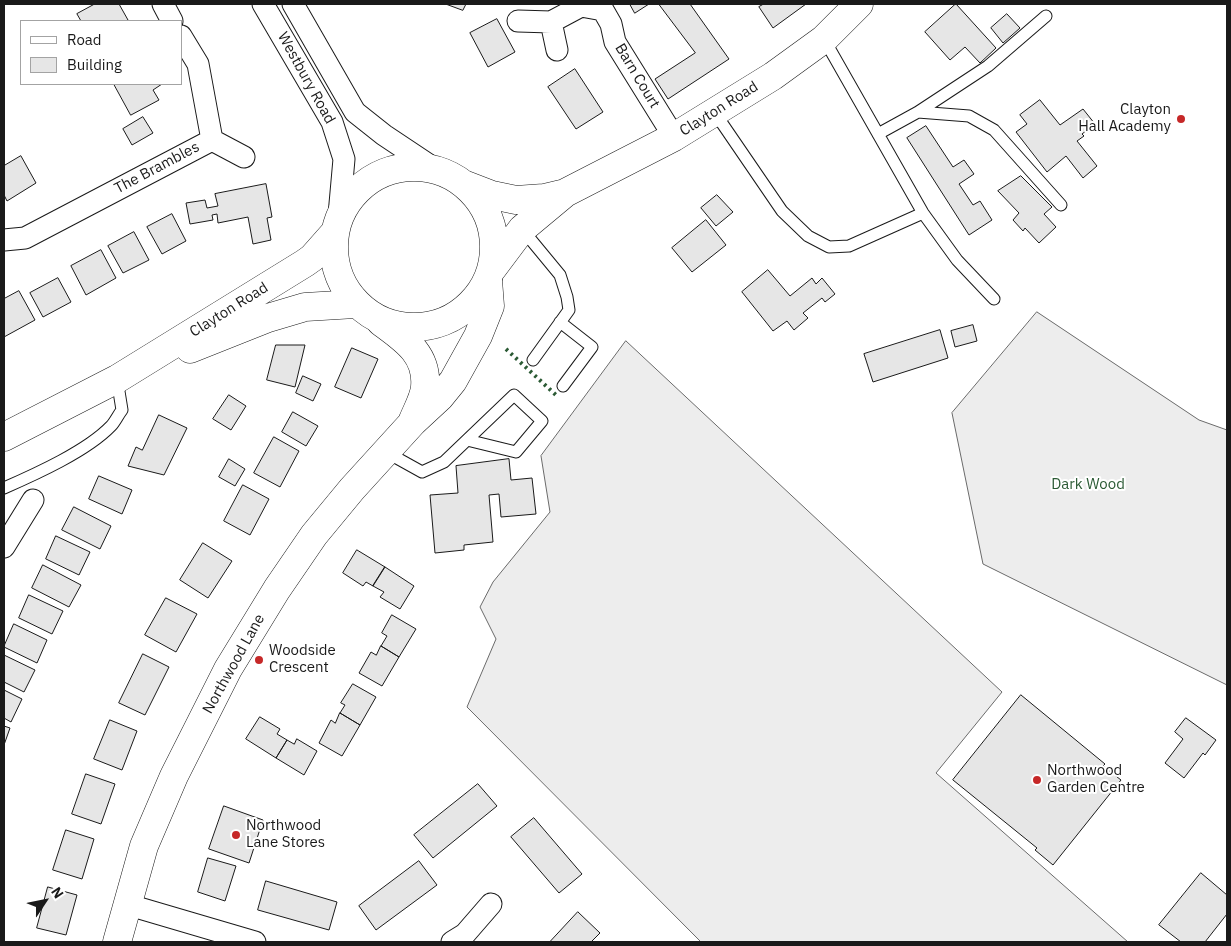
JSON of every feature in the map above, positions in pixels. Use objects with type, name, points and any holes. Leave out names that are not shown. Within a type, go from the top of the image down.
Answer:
[{"type":"main road","name":"Clayton Road","points":[[466,185],[492,195],[516,200],[544,198],[565,193],[674,138],[774,76],[824,39],[859,4]]},
{"type":"main road","name":"Clayton Road","points":[[4,437],[117,379],[312,258],[363,184],[387,171],[410,166],[435,169],[453,176],[475,194],[490,221],[495,245],[490,274]]},
{"type":"main road","name":"Clayton Road","points":[[337,224],[333,242],[334,263],[340,281],[355,304],[381,322],[422,328],[449,321],[474,302],[490,274],[522,229],[565,193]]},
{"type":"main road","name":"Northwood Lane","points":[[117,942],[144,846],[174,776],[228,669],[277,589],[314,535],[413,422],[440,397],[465,361],[490,306],[490,274]]},
{"type":"main road","name":"Clayton Road","points":[[117,379],[268,318],[305,307],[355,304]]},
{"type":"main road","name":"Northwood Lane","points":[[381,322],[410,344],[423,368],[425,387],[413,422]]},
{"type":"street","points":[[163,4],[171,20]]},
{"type":"street","name":"Westbury Road","points":[[263,4],[332,122],[344,159],[337,224]]},
{"type":"street","name":"Westbury Road","points":[[293,4],[355,112],[384,135],[435,169]]},
{"type":"street","name":"Barn Court","points":[[518,21],[551,22],[581,6],[603,10],[611,24],[616,42],[674,138]]},
{"type":"street","points":[[551,22],[557,50]]},
{"type":"street","name":"The Brambles","points":[[4,240],[24,238],[212,140],[198,64],[182,38]]},
{"type":"street","points":[[212,140],[244,157]]},
{"type":"street","points":[[4,547],[33,500]]},
{"type":"street","points":[[129,904],[255,942]]},
{"type":"street","points":[[452,942],[465,934],[491,904]]},
{"type":"lane","points":[[878,134],[918,112],[988,66],[1046,16]]},
{"type":"lane","points":[[824,39],[923,213],[957,260],[994,299]]},
{"type":"lane","points":[[918,112],[969,116],[994,130],[1061,205]]},
{"type":"lane","points":[[715,113],[782,211],[808,236],[829,247],[849,246],[923,213]]},
{"type":"lane","points":[[522,229],[560,275],[569,310],[533,360]]},
{"type":"lane","points":[[560,322],[592,347],[563,386]]},
{"type":"lane","points":[[4,488],[28,478],[86,446],[112,426],[122,410],[117,379]]},
{"type":"lane","points":[[386,452],[422,472],[444,462],[514,395],[542,420],[516,452],[467,440]]},
{"type":"shaded area","name":"Dark Wood","points":[[1037,312],[1199,420],[1227,430],[1227,685],[983,564],[952,413]]},
{"type":"shaded area","points":[[626,341],[1002,692],[936,773],[1128,942],[701,942],[467,707],[496,639],[480,607],[493,582],[550,512],[541,456]]},
{"type":"building","points":[[95,4],[119,4],[128,20],[80,20],[77,14]]},
{"type":"building","points":[[446,4],[466,4],[463,10]]},
{"type":"building","points":[[630,4],[649,4],[635,13]]},
{"type":"building","points":[[659,4],[690,4],[729,59],[668,99],[655,79],[695,53]]},
{"type":"building","points":[[764,4],[806,4],[773,28],[759,7]]},
{"type":"building","points":[[956,4],[996,48],[980,63],[965,47],[950,60],[925,32]]},
{"type":"building","points":[[1007,14],[1020,28],[1003,43],[991,28]]},
{"type":"building","points":[[497,19],[515,52],[488,67],[470,33]]},
{"type":"building","points":[[575,69],[603,112],[576,129],[548,87]]},
{"type":"building","points":[[115,85],[160,85],[153,90],[159,100],[131,115]]},
{"type":"building","points":[[1040,100],[1060,125],[1083,109],[1095,124],[1082,134],[1084,136],[1077,141],[1097,166],[1083,178],[1066,156],[1047,172],[1016,132],[1027,124],[1020,115]]},
{"type":"building","points":[[143,117],[153,133],[132,145],[123,129]]},
{"type":"building","points":[[926,126],[953,167],[964,160],[974,174],[959,184],[973,205],[980,201],[992,220],[969,235],[907,138]]},
{"type":"building","points":[[21,156],[36,183],[7,201],[4,195],[4,166]]},
{"type":"building","points":[[1021,176],[1052,207],[1044,214],[1056,227],[1039,243],[1025,228],[1023,231],[1013,220],[1019,213],[998,191]]},
{"type":"building","points":[[266,184],[272,217],[267,218],[271,240],[253,244],[248,217],[218,223],[217,214],[212,215],[213,220],[190,224],[186,203],[205,200],[207,208],[218,206],[215,194]]},
{"type":"building","points":[[717,195],[733,212],[716,226],[701,208]]},
{"type":"building","points":[[172,214],[186,241],[162,254],[147,227]]},
{"type":"building","points":[[706,220],[726,245],[692,272],[672,248]]},
{"type":"building","points":[[134,232],[149,260],[123,273],[108,246]]},
{"type":"building","points":[[101,250],[116,278],[86,295],[71,266]]},
{"type":"building","points":[[768,270],[790,296],[812,278],[816,284],[822,278],[835,294],[825,302],[822,298],[803,313],[808,318],[794,330],[787,321],[773,331],[742,292]]},
{"type":"building","points":[[58,278],[71,302],[43,317],[30,293]]},
{"type":"building","points":[[19,291],[35,320],[4,337],[4,299]]},
{"type":"building","points":[[973,325],[977,341],[955,347],[951,331]]},
{"type":"building","points":[[940,330],[948,358],[873,382],[864,354]]},
{"type":"building","points":[[276,345],[305,345],[295,387],[267,380]]},
{"type":"building","points":[[352,348],[378,359],[361,398],[335,387]]},
{"type":"building","points":[[303,376],[321,384],[313,401],[296,393]]},
{"type":"building","points":[[229,395],[246,406],[231,430],[213,419]]},
{"type":"building","points":[[293,412],[318,426],[306,446],[282,432]]},
{"type":"building","points":[[159,415],[187,428],[164,475],[128,466],[136,447],[142,450]]},
{"type":"building","points":[[274,437],[299,451],[280,487],[254,473]]},
{"type":"building","points":[[229,459],[245,469],[235,486],[219,477]]},
{"type":"building","points":[[509,459],[511,480],[532,478],[536,514],[501,517],[499,494],[489,495],[493,542],[464,545],[464,550],[435,553],[430,495],[458,493],[456,466]]},
{"type":"building","points":[[99,476],[132,490],[122,514],[89,499]]},
{"type":"building","points":[[243,485],[269,499],[250,535],[224,521]]},
{"type":"building","points":[[74,507],[111,526],[100,549],[62,530]]},
{"type":"building","points":[[56,536],[90,552],[79,575],[46,559]]},
{"type":"building","points":[[203,543],[232,561],[208,598],[180,580]]},
{"type":"building","points":[[357,550],[385,567],[373,586],[366,582],[363,586],[343,573]]},
{"type":"building","points":[[43,565],[81,585],[69,607],[32,588]]},
{"type":"building","points":[[385,567],[414,586],[400,609],[380,597],[384,592],[373,586]]},
{"type":"building","points":[[29,595],[63,611],[52,634],[19,618]]},
{"type":"building","points":[[166,598],[197,614],[176,652],[145,635]]},
{"type":"building","points":[[392,615],[416,629],[399,657],[381,646],[387,636],[382,633]]},
{"type":"building","points":[[14,624],[47,640],[37,663],[4,647]]},
{"type":"building","points":[[381,646],[399,657],[382,686],[359,673],[371,652],[376,655]]},
{"type":"building","points":[[143,654],[169,667],[145,715],[119,703]]},
{"type":"building","points":[[4,655],[35,670],[24,692],[4,682]]},
{"type":"building","points":[[353,684],[376,697],[360,725],[340,713],[345,705],[341,703]]},
{"type":"building","points":[[4,690],[22,699],[11,722],[4,718]]},
{"type":"building","name":"Northwood Garden Centre","points":[[1021,695],[1105,764],[1103,766],[1121,780],[1053,865],[1035,850],[1037,848],[953,780]]},
{"type":"building","points":[[340,713],[360,725],[342,756],[319,743],[331,720],[335,723]]},
{"type":"building","points":[[260,717],[280,729],[277,734],[287,740],[276,758],[246,739]]},
{"type":"building","points":[[1186,718],[1216,740],[1205,755],[1203,753],[1184,778],[1165,763],[1183,739],[1175,732]]},
{"type":"building","points":[[110,720],[137,731],[122,770],[94,759]]},
{"type":"building","points":[[4,726],[10,728],[4,745]]},
{"type":"building","points":[[297,739],[317,751],[304,775],[276,758],[287,740],[294,744]]},
{"type":"building","points":[[86,774],[115,784],[101,824],[72,814]]},
{"type":"building","points":[[478,784],[497,806],[433,858],[414,835]]},
{"type":"building","name":"Northwood Lane Stores","points":[[224,806],[263,820],[249,863],[209,849]]},
{"type":"building","points":[[534,818],[582,874],[559,893],[511,837]]},
{"type":"building","points":[[66,830],[94,839],[82,879],[53,870]]},
{"type":"building","points":[[208,858],[236,866],[225,901],[198,892]]},
{"type":"building","points":[[419,861],[437,885],[376,930],[359,906]]},
{"type":"building","points":[[1201,873],[1227,895],[1227,914],[1205,942],[1181,942],[1159,925]]},
{"type":"building","points":[[266,881],[337,902],[329,930],[258,910]]},
{"type":"building","points":[[48,887],[77,895],[66,935],[37,928]]},
{"type":"building","points":[[578,912],[600,933],[591,942],[550,942]]},
{"type":"hedge","points":[[506,349],[557,396]]},
{"type":"place","name":"Clayton Hall Academy","points":[[1181,119]]},
{"type":"place","name":"Woodside Crescent","points":[[259,660]]},
{"type":"place","name":"Northwood Garden Centre","points":[[1037,780]]},
{"type":"place","name":"Northwood Lane Stores","points":[[236,835]]}]
